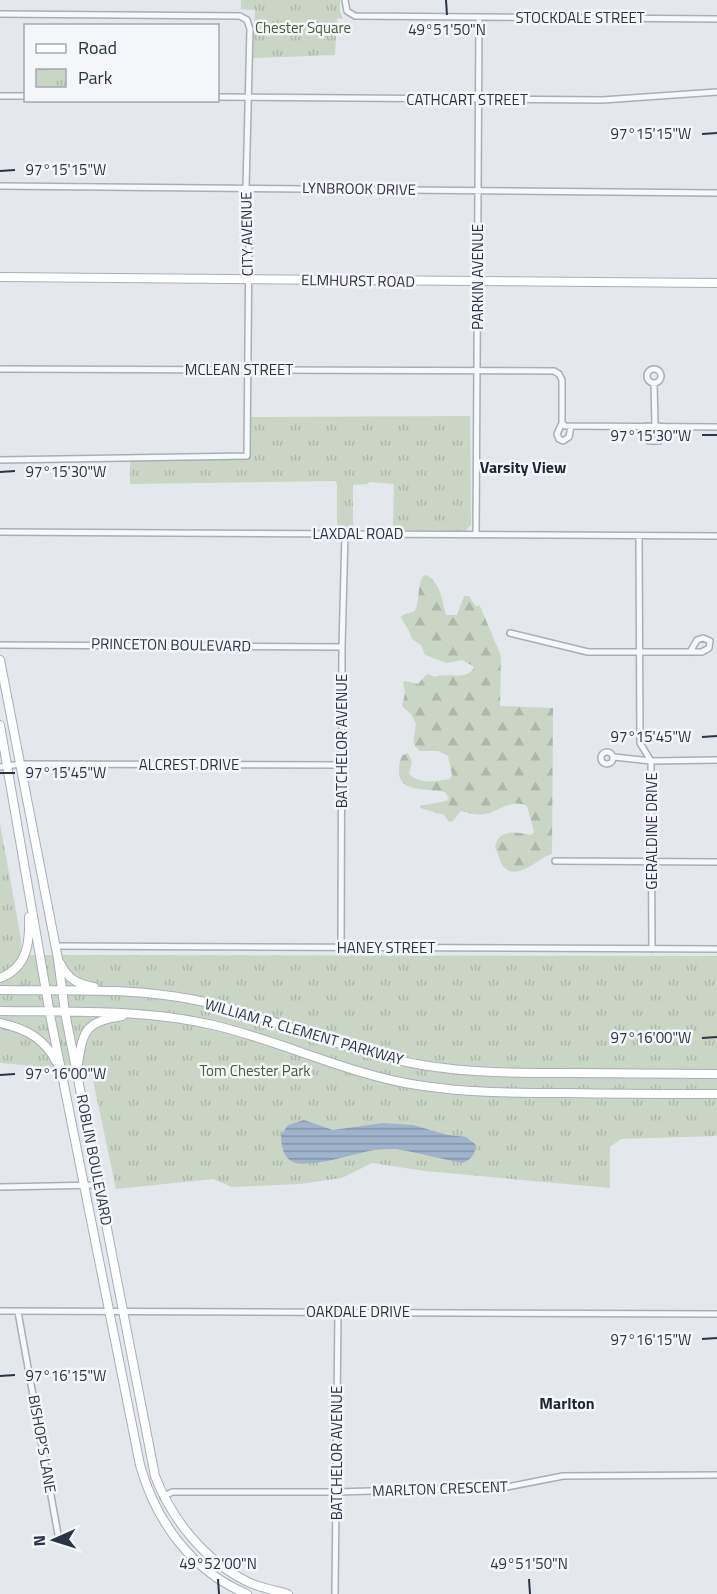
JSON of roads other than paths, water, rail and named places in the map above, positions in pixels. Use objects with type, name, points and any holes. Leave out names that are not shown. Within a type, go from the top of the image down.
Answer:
[{"type":"main road","name":"ELMHURST ROAD","points":[[0,277],[717,283]]},
{"type":"main road","name":"ROBLIN BOULEVARD","points":[[0,660],[58,959],[61,991],[155,1476],[169,1508],[193,1540],[221,1565],[249,1582],[288,1594]]},
{"type":"main road","name":"ROBLIN BOULEVARD","points":[[0,725],[4,767],[50,1012],[140,1465],[155,1507],[174,1536],[196,1561],[223,1582],[246,1594]]},
{"type":"main road","points":[[0,978],[13,971],[24,957],[29,941],[29,898]]},
{"type":"main road","points":[[58,959],[69,978],[79,984],[111,991]]},
{"type":"main road","name":"WILLIAM R. CLEMENT PARKWAY","points":[[0,990],[111,991],[195,1000],[247,1013],[386,1057],[449,1069],[497,1072],[717,1074]]},
{"type":"main road","name":"WILLIAM R. CLEMENT PARKWAY","points":[[0,1011],[135,1014],[174,1018],[212,1025],[378,1077],[440,1088],[490,1092],[717,1094]]},
{"type":"main road","points":[[77,1071],[81,1040],[90,1026],[100,1020],[135,1014]]},
{"type":"main road","points":[[0,1023],[20,1028],[43,1041],[61,1070]]},
{"type":"street","name":"STOCKDALE STREET","points":[[345,0],[347,11],[355,16],[717,19]]},
{"type":"street","name":"CITY AVENUE","points":[[0,14],[240,16],[248,20],[250,28],[246,188],[249,234],[247,456],[0,460]]},
{"type":"street","name":"PARKIN AVENUE","points":[[476,535],[479,18]]},
{"type":"street","name":"CATHCART STREET","points":[[219,97],[602,100],[717,92]]},
{"type":"street","points":[[0,96],[24,96]]},
{"type":"street","name":"LYNBROOK DRIVE","points":[[0,186],[717,193]]},
{"type":"street","name":"MCLEAN STREET","points":[[0,369],[554,370],[562,380],[562,423]]},
{"type":"street","points":[[654,383],[654,426]]},
{"type":"street","points":[[571,426],[569,437],[563,441],[559,439],[557,434],[562,423],[565,426],[571,426],[654,426],[717,427]]},
{"type":"street","name":"LAXDAL ROAD","points":[[0,532],[717,536]]},
{"type":"street","name":"BATCHELOR AVENUE","points":[[341,948],[342,647],[345,534]]},
{"type":"street","name":"GERALDINE DRIVE","points":[[639,536],[640,743],[651,761],[652,949]]},
{"type":"street","points":[[510,633],[588,652],[690,652]]},
{"type":"street","name":"PRINCETON BOULEVARD","points":[[0,645],[342,647]]},
{"type":"street","points":[[614,757],[651,761],[717,760]]},
{"type":"street","name":"ALCREST DRIVE","points":[[4,767],[20,764],[343,765]]},
{"type":"street","points":[[555,861],[717,862]]},
{"type":"street","name":"HANEY STREET","points":[[55,946],[717,949]]},
{"type":"street","points":[[0,1187],[99,1185]]},
{"type":"street","name":"OAKDALE DRIVE","points":[[0,1311],[717,1314]]},
{"type":"street","name":"BATCHELOR AVENUE","points":[[335,1594],[338,1311]]},
{"type":"street","name":"BISHOP'S LANE","points":[[18,1312],[58,1540]]},
{"type":"street","name":"MARLTON CRESCENT","points":[[163,1497],[172,1492],[337,1492],[507,1487],[562,1476],[717,1475]]},
{"type":"street","points":[[246,1594],[249,1582]]},
{"type":"water","points":[[304,1120],[333,1130],[383,1123],[413,1125],[448,1135],[466,1137],[475,1144],[475,1151],[468,1160],[462,1163],[398,1149],[384,1149],[328,1161],[295,1163],[285,1154],[281,1135],[288,1125]]},
{"type":"district","name":"Varsity View","points":[[523,467]]},
{"type":"district","name":"Marlton","points":[[567,1403]]},
{"type":"park label","name":"Chester Square","points":[[303,28]]},
{"type":"park label","name":"Tom Chester Park","points":[[255,1071]]}]
